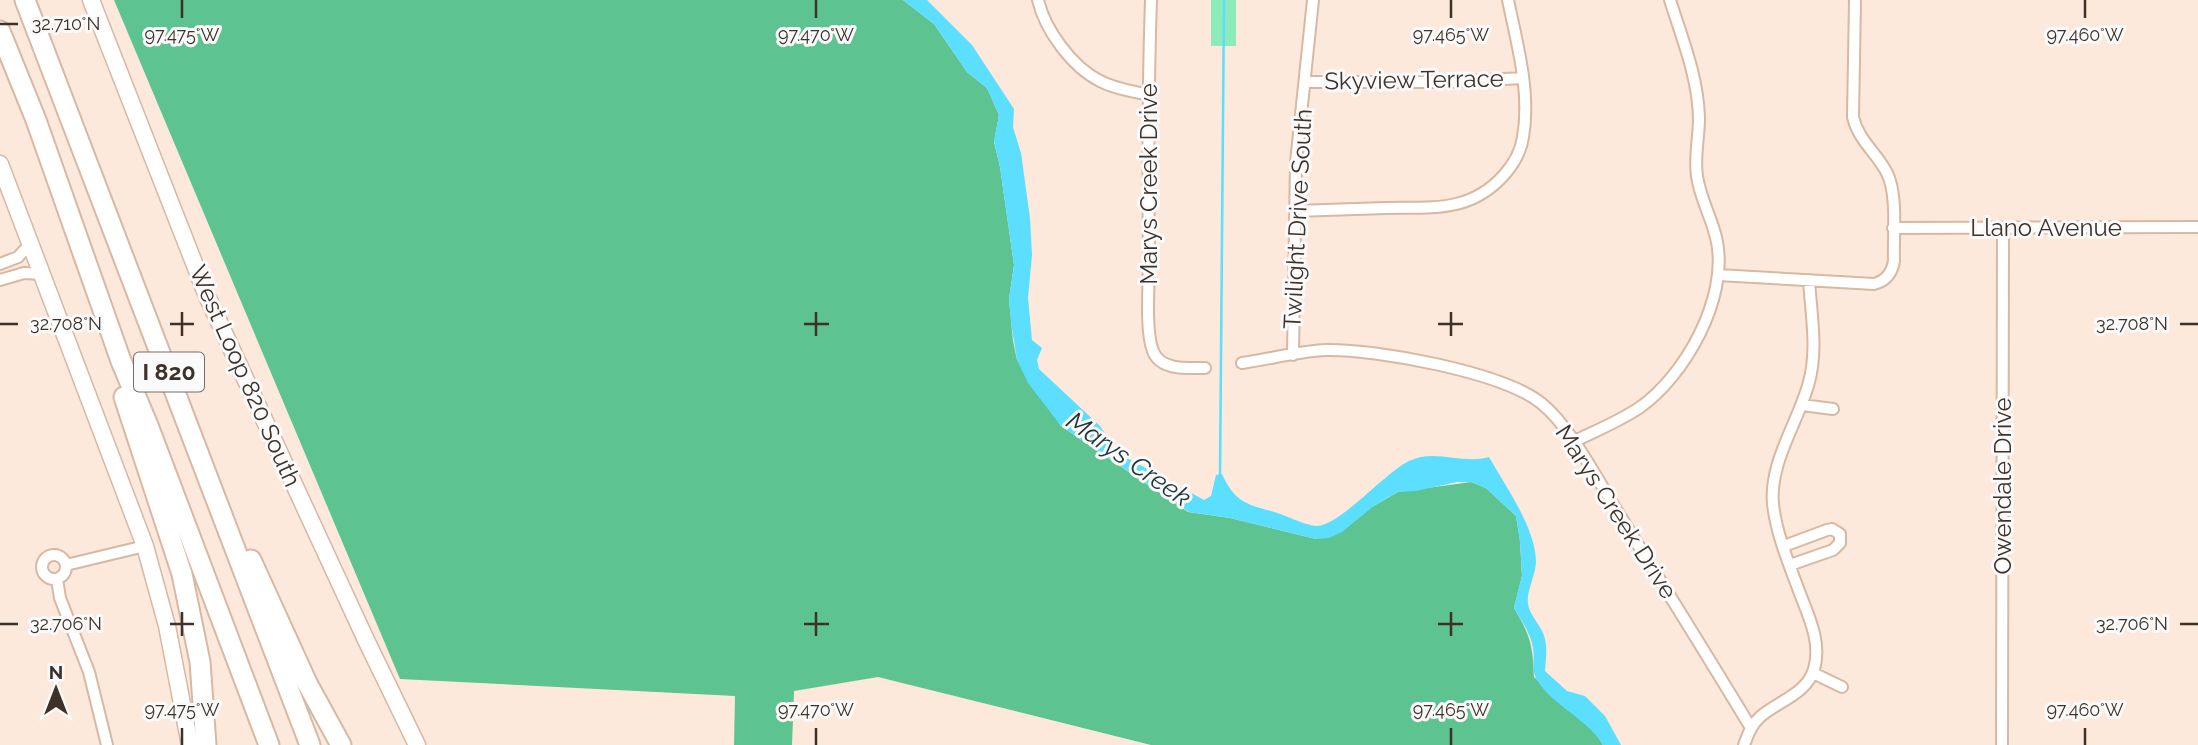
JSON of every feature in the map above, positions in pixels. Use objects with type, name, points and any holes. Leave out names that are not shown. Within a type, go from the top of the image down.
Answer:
[{"type":"highway","name":"I 820","points":[[24,0],[310,745]]},
{"type":"highway","name":"I 820","points":[[0,31],[36,120],[121,361],[269,745]]},
{"type":"highway","points":[[121,361],[124,401],[172,537],[191,610],[203,693],[206,745]]},
{"type":"highway","points":[[212,491],[230,514],[307,683],[341,745]]},
{"type":"main road","name":"West Loop 820 South","points":[[90,0],[207,296],[417,745]]},
{"type":"main road","points":[[0,164],[145,546],[167,626],[190,745]]},
{"type":"street","points":[[1038,0],[1046,21],[1060,44],[1087,72],[1101,82],[1148,94]]},
{"type":"street","name":"Marys Creek Drive","points":[[1151,0],[1148,94],[1149,307],[1153,352],[1159,360],[1173,367],[1205,368]]},
{"type":"street","name":"Twilight Drive South","points":[[1293,355],[1296,162],[1313,0]]},
{"type":"street","points":[[1295,211],[1448,207],[1489,191],[1509,169],[1519,152],[1523,137],[1523,78],[1508,0]]},
{"type":"street","points":[[1573,442],[1619,421],[1664,386],[1697,339],[1718,275],[1717,242],[1696,172],[1699,119],[1696,83],[1670,0]]},
{"type":"street","points":[[1718,275],[1874,284],[1892,271],[1893,193],[1889,176],[1878,156],[1856,131],[1853,117],[1855,0]]},
{"type":"street","name":"Skyview Terrace","points":[[1306,82],[1446,82],[1523,78]]},
{"type":"street","name":"Llano Avenue","points":[[1893,228],[2198,227]]},
{"type":"street","name":"Owendale Drive","points":[[2002,745],[2003,228]]},
{"type":"street","points":[[0,264],[19,257],[31,243]]},
{"type":"street","points":[[0,280],[24,273],[41,274]]},
{"type":"street","points":[[1744,745],[1760,716],[1804,687],[1813,673],[1816,656],[1811,620],[1775,515],[1773,488],[1782,454],[1810,379],[1812,361],[1809,280]]},
{"type":"street","name":"Marys Creek Drive","points":[[1242,363],[1324,350],[1373,353],[1493,379],[1524,392],[1541,403],[1558,419],[1573,442],[1751,728]]},
{"type":"street","points":[[1802,405],[1833,409]]},
{"type":"street","points":[[1784,546],[1827,530],[1832,529],[1840,534],[1840,543],[1833,550],[1790,565]]},
{"type":"street","points":[[48,542],[51,555]]},
{"type":"street","points":[[66,565],[145,546]]},
{"type":"street","points":[[51,555],[61,557],[66,565],[64,574],[57,579],[47,577],[42,569],[44,560],[51,555]]},
{"type":"street","points":[[57,579],[60,598],[89,672],[102,715],[107,745]]},
{"type":"street","points":[[1813,673],[1842,687]]},
{"type":"green space","points":[[114,0],[903,0],[934,24],[967,72],[987,88],[999,115],[994,142],[1014,265],[1009,299],[1013,341],[1017,360],[1061,426],[1188,512],[1230,518],[1316,539],[1398,492],[1471,482],[1486,488],[1516,516],[1522,576],[1514,608],[1530,641],[1534,677],[1597,735],[1603,745],[1151,745],[878,677],[794,691],[792,745],[734,745],[735,696],[400,679]]},
{"type":"green space","points":[[1211,0],[1236,0],[1236,46],[1211,46]]},
{"type":"water","points":[[903,0],[927,0],[972,45],[1014,109],[1013,127],[1021,153],[1030,218],[1032,255],[1028,298],[1032,340],[1042,348],[1037,360],[1039,369],[1100,426],[1118,453],[1204,500],[1211,496],[1216,475],[1222,474],[1231,490],[1241,500],[1317,526],[1338,517],[1409,461],[1429,456],[1469,459],[1489,457],[1531,535],[1536,566],[1528,604],[1545,638],[1545,671],[1567,691],[1585,696],[1605,716],[1621,745],[1603,745],[1588,727],[1552,698],[1537,680],[1532,643],[1514,608],[1522,576],[1516,516],[1486,488],[1471,482],[1457,482],[1398,492],[1375,505],[1342,532],[1329,538],[1316,539],[1230,518],[1189,512],[1061,426],[1028,383],[1017,360],[1009,299],[1014,265],[994,141],[999,115],[987,88],[967,72],[934,24]]},
{"type":"waterway","points":[[1220,476],[1224,0]]},
{"type":"water label","name":"Marys Creek","points":[[1129,459]]}]
